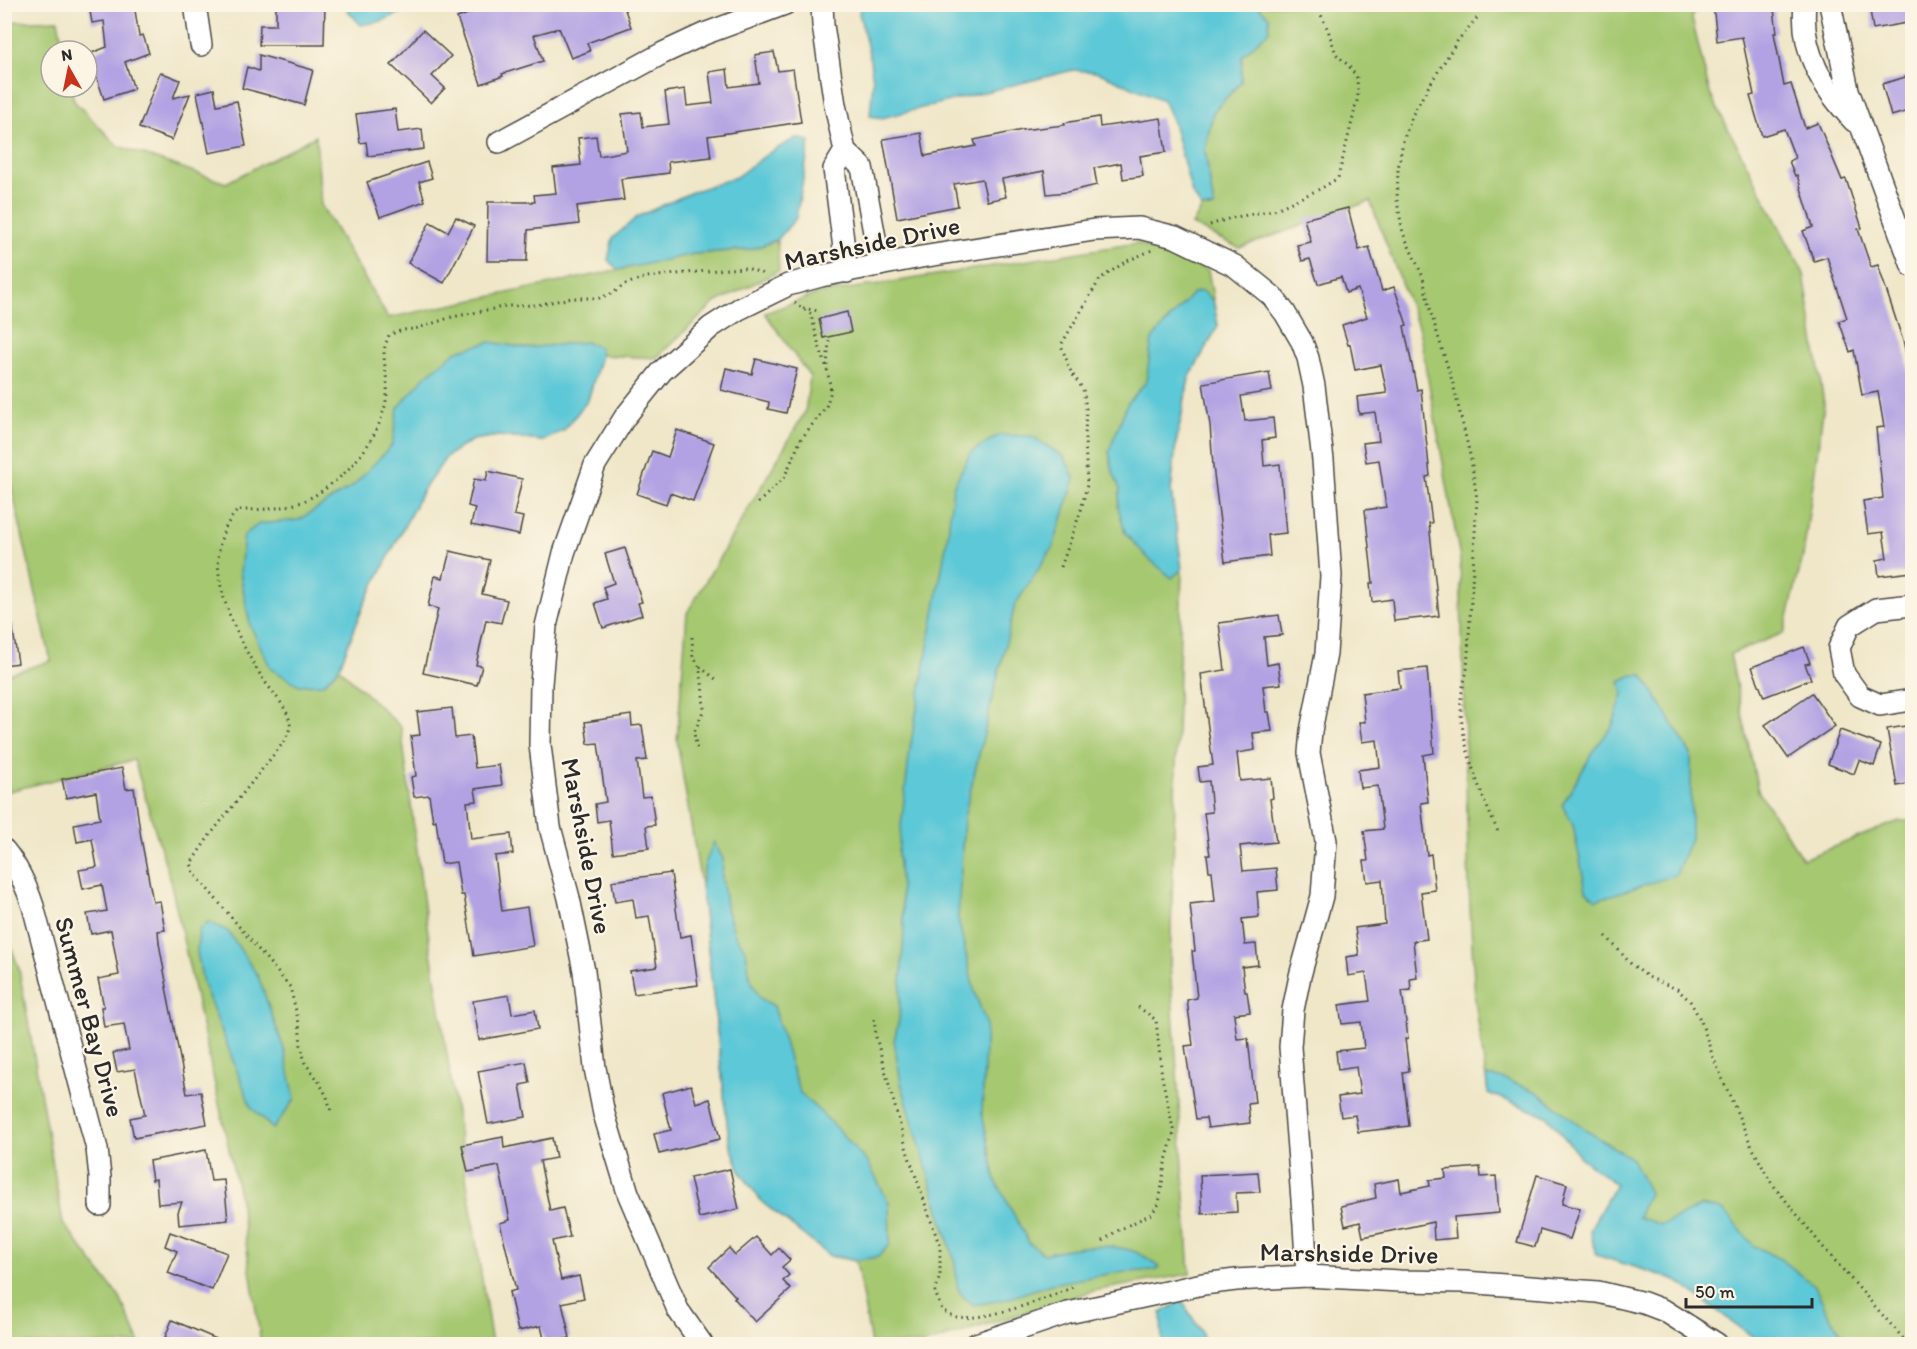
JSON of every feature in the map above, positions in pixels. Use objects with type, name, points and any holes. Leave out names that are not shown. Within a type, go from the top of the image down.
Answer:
[{"type":"street","points":[[195,4],[201,45]]},
{"type":"street","points":[[499,142],[663,53],[704,34],[785,4]]},
{"type":"street","points":[[822,4],[835,105],[845,151],[862,167],[880,265]]},
{"type":"street","points":[[1805,4],[1805,38],[1812,62],[1828,90],[1864,132]]},
{"type":"street","points":[[1830,4],[1848,90],[1912,266]]},
{"type":"street","points":[[845,151],[834,169],[847,272]]},
{"type":"street","name":"Marshside Drive","points":[[702,1344],[678,1310],[637,1215],[604,1114],[595,1068],[584,971],[570,898],[550,827],[540,735],[541,684],[546,626],[564,553],[595,465],[614,432],[662,371],[711,327],[747,304],[788,285],[821,276],[921,257],[1094,230],[1139,228],[1175,237],[1235,266],[1272,296],[1285,313],[1302,342],[1314,386],[1323,460],[1331,576],[1326,654],[1309,753],[1326,841],[1325,873],[1322,896],[1296,999],[1290,1047],[1306,1276]]},
{"type":"street","points":[[1912,605],[1876,609],[1849,626],[1839,648],[1844,674],[1860,696],[1880,705],[1912,700]]},
{"type":"street","name":"Summer Bay Drive","points":[[4,850],[13,860],[25,882],[33,906],[97,1149],[100,1205]]},
{"type":"street","name":"Marshside Drive","points":[[985,1343],[1068,1313],[1203,1284],[1306,1276],[1464,1282],[1598,1292],[1644,1302],[1665,1311],[1717,1344]]},
{"type":"path","points":[[1210,225],[1231,218],[1274,210],[1338,178],[1358,96],[1357,78],[1349,66],[1336,54],[1316,4]]},
{"type":"path","points":[[1477,18],[1445,58],[1413,114],[1403,141],[1398,169],[1397,201],[1403,233],[1423,278],[1429,307],[1453,384],[1471,459],[1477,499],[1467,670],[1462,692],[1462,727],[1479,787],[1498,834]]},
{"type":"path","points":[[1061,567],[1081,510],[1087,485],[1086,408],[1083,389],[1071,372],[1061,345],[1100,279],[1125,262],[1153,250]]},
{"type":"path","points":[[331,1110],[318,1080],[306,1063],[290,987],[194,873],[191,863],[283,743],[290,727],[288,713],[247,651],[222,592],[217,559],[221,539],[232,517],[238,510],[274,508],[304,501],[328,487],[348,469],[366,447],[380,423],[387,394],[384,351],[389,335],[452,317],[508,306],[537,305],[571,298],[599,298],[613,293],[626,284],[647,277],[747,268],[763,274]]},
{"type":"path","points":[[758,503],[784,478],[801,440],[826,407],[831,391],[827,368],[811,314],[789,299]]},
{"type":"path","points":[[801,308],[818,311]]},
{"type":"path","points":[[827,368],[829,340]]},
{"type":"path","points":[[692,637],[693,656],[699,666],[717,680]]},
{"type":"path","points":[[697,750],[694,733],[704,709],[699,666]]},
{"type":"path","points":[[1606,936],[1631,964],[1648,977],[1677,989],[1690,1001],[1701,1021],[1713,1057],[1751,1145],[1770,1181],[1823,1247],[1908,1344]]},
{"type":"path","points":[[1103,1241],[1115,1232],[1151,1214],[1159,1204],[1165,1164],[1174,1134],[1162,1077],[1156,1020],[1137,1006]]},
{"type":"path","points":[[874,1019],[876,1037],[908,1154],[940,1246],[940,1275],[935,1292],[942,1310],[957,1317],[980,1317],[1073,1287]]},
{"type":"green space","points":[[1085,5],[1694,5],[1692,19],[1710,94],[1804,274],[1824,404],[1803,556],[1784,633],[1730,654],[1758,791],[1803,859],[1899,821],[1912,821],[1912,1344],[1763,1344],[1674,1279],[1596,1255],[1590,1229],[1616,1184],[1580,1157],[1547,1116],[1488,1093],[1475,999],[1469,889],[1460,558],[1419,329],[1370,201],[1239,248],[1192,225],[1202,208],[1214,208],[1205,150],[1213,112]]},
{"type":"green space","points":[[58,20],[62,39],[39,39],[39,99],[74,99],[118,146],[226,183],[316,136],[321,205],[388,318],[694,254],[752,249],[777,240],[779,271],[715,303],[656,358],[601,355],[588,400],[564,430],[543,441],[498,436],[472,440],[447,456],[423,490],[364,604],[339,668],[401,727],[425,913],[492,1344],[261,1344],[239,1195],[170,879],[134,760],[5,792],[5,675],[51,661],[5,459],[5,22]]},
{"type":"green space","points":[[1137,243],[1208,270],[1218,326],[1189,378],[1176,443],[1171,491],[1182,569],[1170,964],[1190,1274],[1093,1291],[925,1344],[871,1344],[856,1261],[830,1256],[762,1202],[741,1173],[729,1140],[701,885],[677,741],[687,613],[805,412],[810,377],[765,313],[817,294]]},
{"type":"green space","points":[[5,930],[19,969],[63,1223],[120,1298],[140,1344],[5,1344]]},
{"type":"water","points":[[345,4],[417,5],[382,21],[361,25],[347,10]]},
{"type":"water","points":[[950,4],[1257,5],[1269,17],[1269,31],[1242,56],[1241,82],[1213,112],[1205,150],[1214,208],[1202,208],[1192,194],[1173,122],[1163,100],[1097,72],[1073,70],[882,118],[870,116],[873,81],[859,13],[861,5],[883,5],[908,11],[929,11]]},
{"type":"water","points":[[796,138],[810,141],[796,218],[777,240],[752,249],[694,254],[618,270],[608,260],[613,238],[637,217],[692,192],[736,177],[769,153]]},
{"type":"water","points":[[1203,291],[1213,301],[1218,326],[1189,378],[1176,443],[1171,491],[1182,569],[1172,578],[1149,559],[1125,533],[1118,507],[1120,489],[1113,472],[1109,451],[1127,404],[1146,382],[1152,339],[1193,293]]},
{"type":"water","points":[[490,342],[525,348],[586,342],[599,347],[601,355],[588,400],[564,430],[543,441],[498,436],[472,440],[447,456],[423,490],[364,604],[339,668],[323,684],[299,685],[271,669],[250,625],[240,572],[244,535],[259,524],[299,520],[353,486],[392,445],[398,408],[425,376],[457,351]]},
{"type":"water","points":[[999,435],[1032,436],[1064,457],[1075,479],[1053,547],[1015,605],[964,817],[958,918],[974,990],[986,1023],[982,1113],[996,1181],[1029,1243],[1044,1254],[1066,1249],[1102,1246],[1125,1249],[1142,1255],[1160,1267],[1155,1270],[1114,1273],[1051,1284],[1004,1300],[973,1305],[959,1292],[955,1263],[901,1083],[894,1041],[899,1020],[904,928],[898,853],[910,748],[948,534],[953,487],[971,452]]},
{"type":"water","points":[[1632,675],[1643,675],[1691,754],[1691,838],[1676,875],[1596,900],[1586,891],[1573,825],[1562,805],[1596,747],[1612,727],[1623,694],[1620,681]]},
{"type":"water","points":[[714,842],[723,859],[722,878],[727,911],[735,935],[746,951],[750,978],[760,998],[774,1006],[800,1093],[831,1122],[868,1163],[889,1203],[890,1244],[878,1257],[856,1260],[830,1256],[762,1202],[741,1173],[729,1140],[701,885],[705,864]]},
{"type":"water","points":[[208,922],[228,931],[258,976],[284,1049],[295,1099],[273,1129],[251,1107],[203,983],[197,952],[199,930]]},
{"type":"water","points":[[1486,1076],[1505,1079],[1537,1092],[1589,1132],[1632,1159],[1649,1193],[1638,1217],[1662,1225],[1701,1206],[1723,1210],[1754,1246],[1782,1260],[1815,1286],[1829,1316],[1850,1344],[1763,1344],[1674,1279],[1596,1255],[1590,1229],[1616,1184],[1580,1157],[1547,1116],[1488,1093]]},
{"type":"water","points":[[1182,1301],[1201,1331],[1205,1344],[1162,1344],[1161,1313]]},
{"type":"building","points":[[134,4],[139,36],[143,35],[149,53],[125,62],[134,89],[104,99],[99,84],[99,50],[107,47],[104,21],[92,23],[89,6]]},
{"type":"building","points":[[276,4],[325,4],[324,45],[259,45],[260,25],[276,25]]},
{"type":"building","points":[[494,4],[496,9],[509,4],[623,4],[631,27],[587,43],[590,51],[571,58],[559,28],[534,35],[543,61],[502,74],[503,76],[481,84],[457,18]]},
{"type":"building","points":[[1713,4],[1767,4],[1767,10],[1774,9],[1777,33],[1774,33],[1784,86],[1791,84],[1805,128],[1818,123],[1842,180],[1846,179],[1862,228],[1858,229],[1871,267],[1878,265],[1904,344],[1912,386],[1910,386],[1912,400],[1912,572],[1879,576],[1877,560],[1887,558],[1883,532],[1868,534],[1863,501],[1883,498],[1876,428],[1884,427],[1878,392],[1862,395],[1854,350],[1850,352],[1839,321],[1847,318],[1827,257],[1814,261],[1803,231],[1813,227],[1797,175],[1795,176],[1789,161],[1795,158],[1784,129],[1762,136],[1750,96],[1754,95],[1742,37],[1717,41]]},
{"type":"building","points":[[1869,4],[1893,4],[1894,8],[1912,5],[1912,22],[1873,29]]},
{"type":"building","points":[[423,30],[451,56],[432,76],[445,88],[431,103],[391,65]]},
{"type":"building","points":[[774,52],[778,71],[793,69],[801,122],[708,136],[711,157],[668,162],[669,173],[621,179],[624,200],[577,206],[579,224],[528,230],[527,261],[487,261],[488,202],[535,202],[534,195],[556,193],[553,168],[581,165],[578,138],[596,136],[599,156],[627,151],[622,114],[641,112],[643,127],[669,124],[665,92],[685,89],[687,106],[713,103],[709,72],[727,69],[729,87],[759,83],[755,55]]},
{"type":"building","points":[[259,55],[313,70],[304,105],[242,88],[247,67],[259,71]]},
{"type":"building","points":[[160,72],[180,80],[173,98],[190,94],[172,140],[139,128]]},
{"type":"building","points":[[1912,75],[1912,110],[1891,116],[1882,84]]},
{"type":"building","points":[[214,89],[217,105],[237,101],[246,146],[209,153],[197,93]]},
{"type":"building","points":[[395,109],[398,132],[422,129],[424,149],[368,156],[366,142],[360,143],[356,114]]},
{"type":"building","points":[[1099,117],[1100,127],[1161,118],[1166,152],[1140,156],[1143,176],[1123,179],[1121,163],[1094,168],[1097,185],[1067,192],[1047,194],[1044,171],[1002,179],[1006,197],[987,201],[982,179],[954,184],[958,206],[897,218],[883,139],[921,133],[925,156],[976,146],[974,140]]},
{"type":"building","points":[[427,162],[432,178],[419,182],[425,201],[380,217],[367,182]]},
{"type":"building","points":[[1348,208],[1359,250],[1369,247],[1382,291],[1394,287],[1407,325],[1404,326],[1417,390],[1421,389],[1430,476],[1426,477],[1432,523],[1429,523],[1439,616],[1394,621],[1392,599],[1372,602],[1370,583],[1373,583],[1365,510],[1386,507],[1379,460],[1366,462],[1363,443],[1379,441],[1375,412],[1359,414],[1357,397],[1387,393],[1381,365],[1355,370],[1350,344],[1348,345],[1342,325],[1367,317],[1358,289],[1346,293],[1341,277],[1318,284],[1310,259],[1302,261],[1297,245],[1311,242],[1304,219]]},
{"type":"building","points":[[456,217],[474,226],[444,283],[408,263],[430,222],[448,232]]},
{"type":"building","points":[[847,312],[851,332],[823,338],[819,319]]},
{"type":"building","points":[[756,359],[797,369],[786,413],[768,409],[769,402],[721,390],[726,368],[752,374]]},
{"type":"building","points":[[1269,372],[1272,391],[1241,396],[1245,421],[1273,418],[1275,438],[1262,440],[1264,466],[1280,464],[1286,533],[1268,535],[1270,556],[1225,562],[1210,425],[1203,383]]},
{"type":"building","points":[[677,430],[714,443],[693,501],[670,493],[666,504],[637,494],[652,451],[668,457]]},
{"type":"building","points":[[488,471],[522,479],[514,515],[523,517],[519,535],[471,525],[475,508],[468,506],[474,479],[486,481]]},
{"type":"building","points":[[625,548],[642,602],[638,603],[642,615],[603,628],[595,603],[607,599],[603,587],[614,583],[605,554]]},
{"type":"building","points":[[450,551],[490,560],[482,594],[507,600],[501,623],[486,620],[476,665],[482,666],[477,685],[423,673],[438,609],[428,606],[435,576],[443,578]]},
{"type":"building","points":[[1279,615],[1282,635],[1264,637],[1267,665],[1278,663],[1281,684],[1263,686],[1266,712],[1269,712],[1272,731],[1253,733],[1255,750],[1237,753],[1240,781],[1271,778],[1273,798],[1270,799],[1276,842],[1240,846],[1243,871],[1276,868],[1278,890],[1257,892],[1259,917],[1242,919],[1245,945],[1256,944],[1258,965],[1242,967],[1250,1012],[1234,1014],[1237,1039],[1248,1038],[1255,1103],[1248,1104],[1250,1123],[1208,1128],[1206,1118],[1196,1119],[1185,1046],[1193,1045],[1187,1000],[1197,998],[1190,904],[1215,901],[1212,871],[1209,871],[1207,855],[1210,855],[1204,813],[1212,812],[1209,781],[1200,782],[1198,767],[1213,765],[1201,674],[1225,670],[1219,623]]},
{"type":"building","points":[[4,624],[12,624],[18,663],[4,665]]},
{"type":"building","points":[[1804,647],[1810,663],[1805,664],[1811,679],[1764,697],[1752,667]]},
{"type":"building","points":[[1427,668],[1434,753],[1423,755],[1428,802],[1421,803],[1427,855],[1431,854],[1435,890],[1421,892],[1427,939],[1413,941],[1417,978],[1410,979],[1411,990],[1402,991],[1408,1038],[1405,1039],[1409,1071],[1403,1072],[1409,1126],[1358,1132],[1355,1115],[1341,1117],[1338,1097],[1360,1094],[1356,1067],[1338,1070],[1336,1051],[1364,1048],[1361,1022],[1342,1024],[1339,1005],[1370,1001],[1366,973],[1348,976],[1346,957],[1359,955],[1355,928],[1385,924],[1382,880],[1367,882],[1364,861],[1368,861],[1364,831],[1383,829],[1378,786],[1360,788],[1358,770],[1380,767],[1377,740],[1362,742],[1359,722],[1365,722],[1362,693],[1400,688],[1398,671]]},
{"type":"building","points":[[1812,693],[1835,726],[1788,758],[1765,725]]},
{"type":"building","points":[[452,708],[455,738],[471,736],[475,768],[499,765],[502,785],[475,789],[477,801],[467,802],[471,839],[511,834],[513,854],[495,856],[502,911],[527,907],[533,946],[474,956],[456,862],[442,864],[436,820],[433,821],[429,795],[414,797],[411,777],[416,776],[411,736],[420,735],[417,712]]},
{"type":"building","points":[[631,715],[632,726],[642,725],[647,760],[637,761],[642,797],[651,796],[655,825],[646,826],[649,848],[613,853],[609,820],[597,822],[595,804],[606,802],[598,743],[588,744],[585,722]]},
{"type":"building","points":[[1912,725],[1912,783],[1897,786],[1887,729]]},
{"type":"building","points":[[1840,730],[1881,745],[1874,766],[1859,760],[1854,774],[1828,764]]},
{"type":"building","points":[[122,768],[126,789],[134,788],[153,902],[160,901],[165,930],[158,931],[159,943],[187,1094],[201,1092],[207,1124],[134,1138],[130,1118],[145,1115],[135,1069],[117,1072],[113,1053],[129,1050],[124,1024],[104,1027],[101,1007],[104,1007],[98,979],[119,975],[111,930],[91,934],[87,914],[107,911],[102,885],[83,889],[79,870],[97,867],[92,839],[77,842],[74,824],[100,819],[96,792],[66,798],[62,779]]},
{"type":"building","points":[[671,873],[680,937],[691,935],[698,985],[634,994],[630,971],[657,967],[649,916],[636,918],[633,899],[615,902],[612,881]]},
{"type":"building","points":[[509,995],[512,1014],[535,1010],[538,1029],[479,1040],[473,1001]]},
{"type":"building","points":[[526,1062],[530,1083],[520,1085],[526,1117],[488,1124],[478,1071]]},
{"type":"building","points":[[691,1085],[696,1103],[710,1099],[720,1139],[659,1154],[654,1134],[671,1130],[662,1093]]},
{"type":"building","points":[[503,1137],[504,1148],[552,1138],[556,1158],[540,1161],[550,1211],[563,1208],[570,1237],[552,1241],[561,1280],[579,1276],[584,1298],[562,1303],[570,1338],[545,1343],[541,1326],[518,1331],[509,1292],[516,1290],[500,1223],[510,1220],[499,1166],[468,1172],[462,1145]]},
{"type":"building","points":[[206,1150],[211,1181],[224,1180],[228,1220],[179,1225],[178,1212],[182,1202],[158,1204],[156,1179],[152,1180],[149,1161]]},
{"type":"building","points":[[1480,1167],[1481,1177],[1496,1176],[1499,1213],[1454,1217],[1456,1238],[1434,1240],[1433,1222],[1363,1237],[1360,1222],[1345,1226],[1341,1206],[1376,1198],[1374,1184],[1399,1179],[1401,1192],[1430,1186],[1429,1180],[1446,1178],[1445,1170]]},
{"type":"building","points":[[730,1169],[739,1209],[699,1218],[690,1178]]},
{"type":"building","points":[[1258,1172],[1260,1192],[1236,1193],[1237,1212],[1202,1214],[1200,1175]]},
{"type":"building","points":[[1537,1175],[1567,1184],[1562,1204],[1580,1209],[1570,1239],[1540,1230],[1535,1247],[1517,1242]]},
{"type":"building","points":[[170,1232],[227,1253],[212,1290],[168,1273],[177,1251],[165,1246]]},
{"type":"building","points":[[756,1237],[772,1255],[779,1248],[790,1260],[782,1267],[789,1275],[783,1281],[791,1289],[755,1322],[709,1267],[729,1248],[735,1255]]},
{"type":"building","points":[[172,1320],[228,1344],[182,1344],[165,1337]]}]
